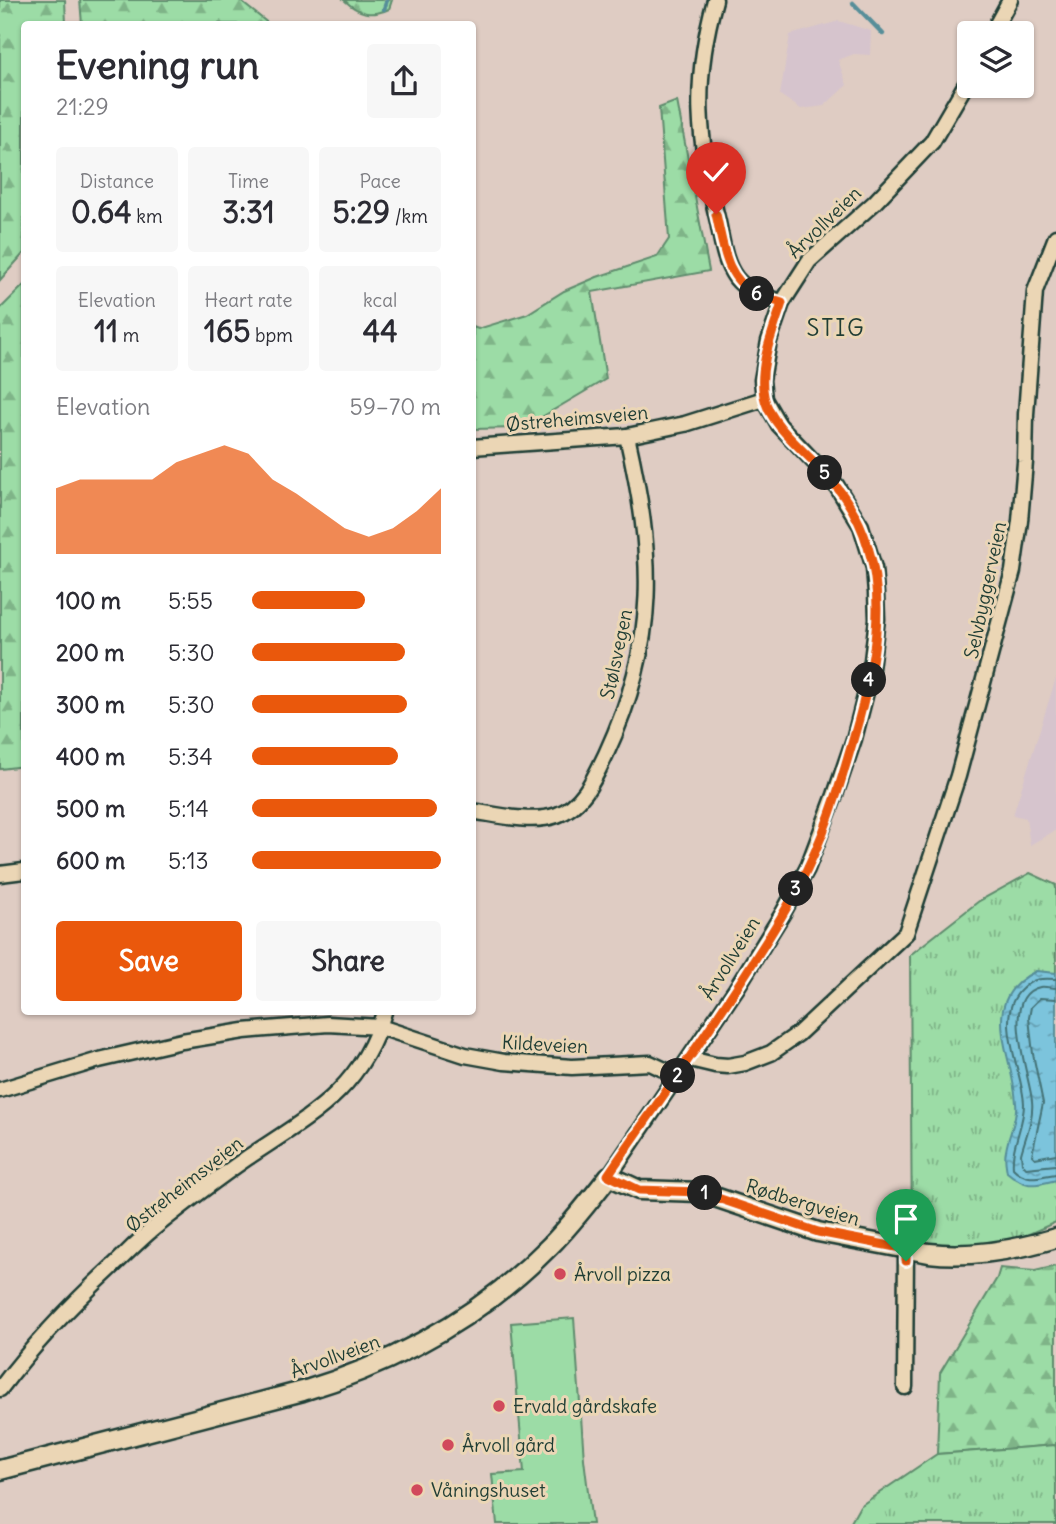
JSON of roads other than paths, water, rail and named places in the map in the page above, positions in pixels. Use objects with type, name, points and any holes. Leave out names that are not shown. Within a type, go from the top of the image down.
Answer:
[{"type":"street","points":[[715,0],[705,41],[699,95],[699,127],[706,169],[731,270],[747,289],[782,303]]},
{"type":"street","points":[[999,21],[1010,0]]},
{"type":"street","name":"Årvollveien","points":[[0,1470],[334,1382],[387,1360],[439,1332],[495,1296],[551,1245],[577,1217],[690,1059],[743,978],[807,869],[854,739],[870,677],[875,643],[877,619],[874,568],[861,526],[836,485],[779,425],[764,399],[762,380],[769,341],[782,303],[809,261],[874,202],[932,142],[958,98]]},
{"type":"street","name":"Selvbyggerveien","points":[[690,1059],[728,1066],[755,1060],[783,1045],[906,933],[965,752],[1013,571],[1023,486],[1035,291],[1056,237]]},
{"type":"street","name":"Østreheimsveien","points":[[476,447],[627,436],[685,424],[764,399]]},
{"type":"street","name":"Stølsvegen","points":[[476,811],[537,818],[550,817],[567,810],[583,796],[590,784],[624,712],[639,658],[645,623],[648,572],[643,516],[627,436]]},
{"type":"street","points":[[0,874],[21,871]]},
{"type":"street","name":"Østreheimsveien","points":[[0,1389],[68,1308],[151,1230],[330,1101],[349,1081],[380,1027],[383,1015]]},
{"type":"street","name":"Kildeveien","points":[[0,1090],[89,1062],[182,1041],[300,1026],[349,1024],[380,1027],[465,1055],[504,1062],[572,1067],[650,1063],[678,1076]]},
{"type":"street","name":"Rødbergveien","points":[[608,1175],[639,1190],[700,1192],[818,1232],[942,1255],[1021,1248],[1056,1238]]},
{"type":"street","points":[[905,1387],[906,1249]]},
{"type":"water","points":[[1036,971],[1056,973],[1056,1180],[1030,1184],[1019,1181],[1007,1172],[1005,1154],[1016,1109],[1014,1084],[1002,1030],[1007,997],[1018,983]]},
{"type":"waterway","points":[[384,9],[387,0]]},
{"type":"waterway","points":[[853,3],[883,34]]},
{"type":"place","name":"Årvoll pizza","points":[[560,1274]]},
{"type":"place","name":"Ervald gårdskafe","points":[[499,1406]]},
{"type":"place","name":"Årvoll gård","points":[[448,1445]]},
{"type":"place","name":"Våningshuset","points":[[417,1490]]},
{"type":"district","name":"STIG","points":[[836,327]]}]
